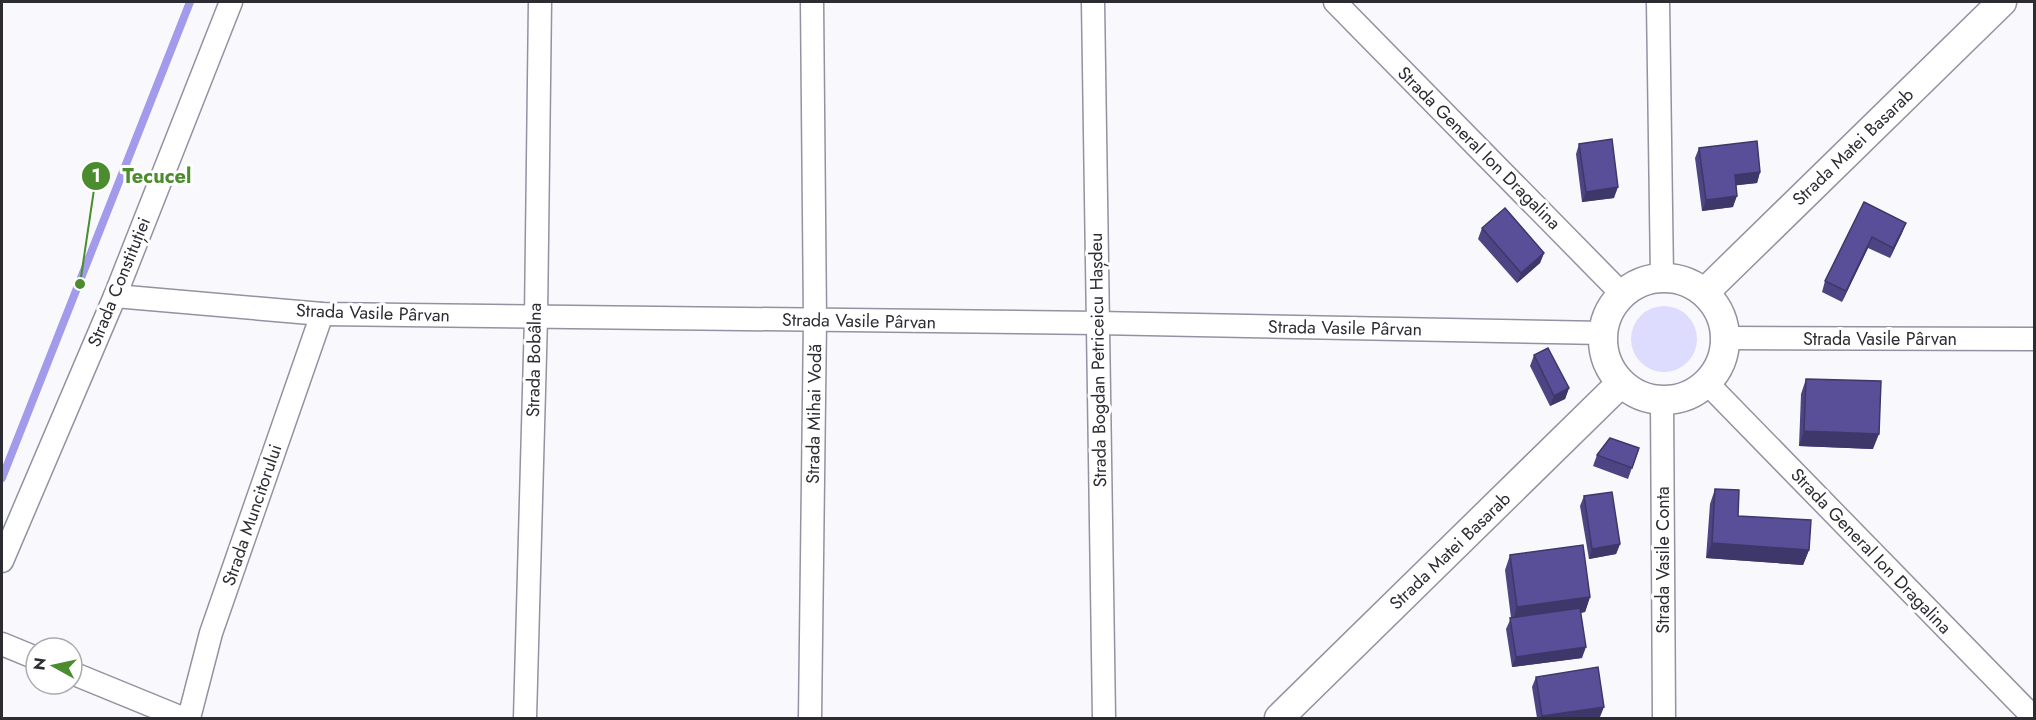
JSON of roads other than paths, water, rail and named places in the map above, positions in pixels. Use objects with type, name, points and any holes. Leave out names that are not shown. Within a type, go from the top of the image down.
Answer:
[{"type":"street","name":"Strada Constituției","points":[[2,561],[115,296],[231,2]]},
{"type":"street","name":"Strada Bobâlna","points":[[525,718],[536,318],[540,2]]},
{"type":"street","name":"Strada Mihai Vodă","points":[[810,718],[815,320],[812,2]]},
{"type":"street","name":"Strada Bogdan Petriceicu Hașdeu","points":[[1094,2],[1104,718]]},
{"type":"street","name":"Strada General Ion Dragalina","points":[[1335,2],[1622,294]]},
{"type":"street","points":[[1658,2],[1662,277]]},
{"type":"street","name":"Strada Matei Basarab","points":[[1705,292],[2002,2]]},
{"type":"street","points":[[1662,277],[1685,281],[1705,292],[1716,306],[1723,321],[1726,338],[1724,355],[1718,370],[1707,383],[1694,393],[1679,399],[1662,401],[1647,399],[1633,393],[1612,373],[1603,347],[1603,333],[1606,318],[1622,294],[1634,285],[1662,277]]},
{"type":"street","name":"Strada Vasile Pârvan","points":[[115,296],[322,314],[1098,323],[1603,333]]},
{"type":"street","name":"Strada Muncitorului","points":[[189,718],[211,633],[322,314]]},
{"type":"street","name":"Strada Vasile Pârvan","points":[[1726,338],[2034,339]]},
{"type":"street","name":"Strada Matei Basarab","points":[[1279,718],[1621,383]]},
{"type":"street","name":"Strada General Ion Dragalina","points":[[1707,383],[2034,718]]},
{"type":"street","name":"Strada Vasile Conta","points":[[1662,401],[1664,718]]},
{"type":"street","points":[[2,644],[24,653]]},
{"type":"street","points":[[84,678],[182,718]]},
{"type":"waterway","points":[[2,478],[190,2]]},
{"type":"place","name":"Tecucel","points":[[80,284]]}]
